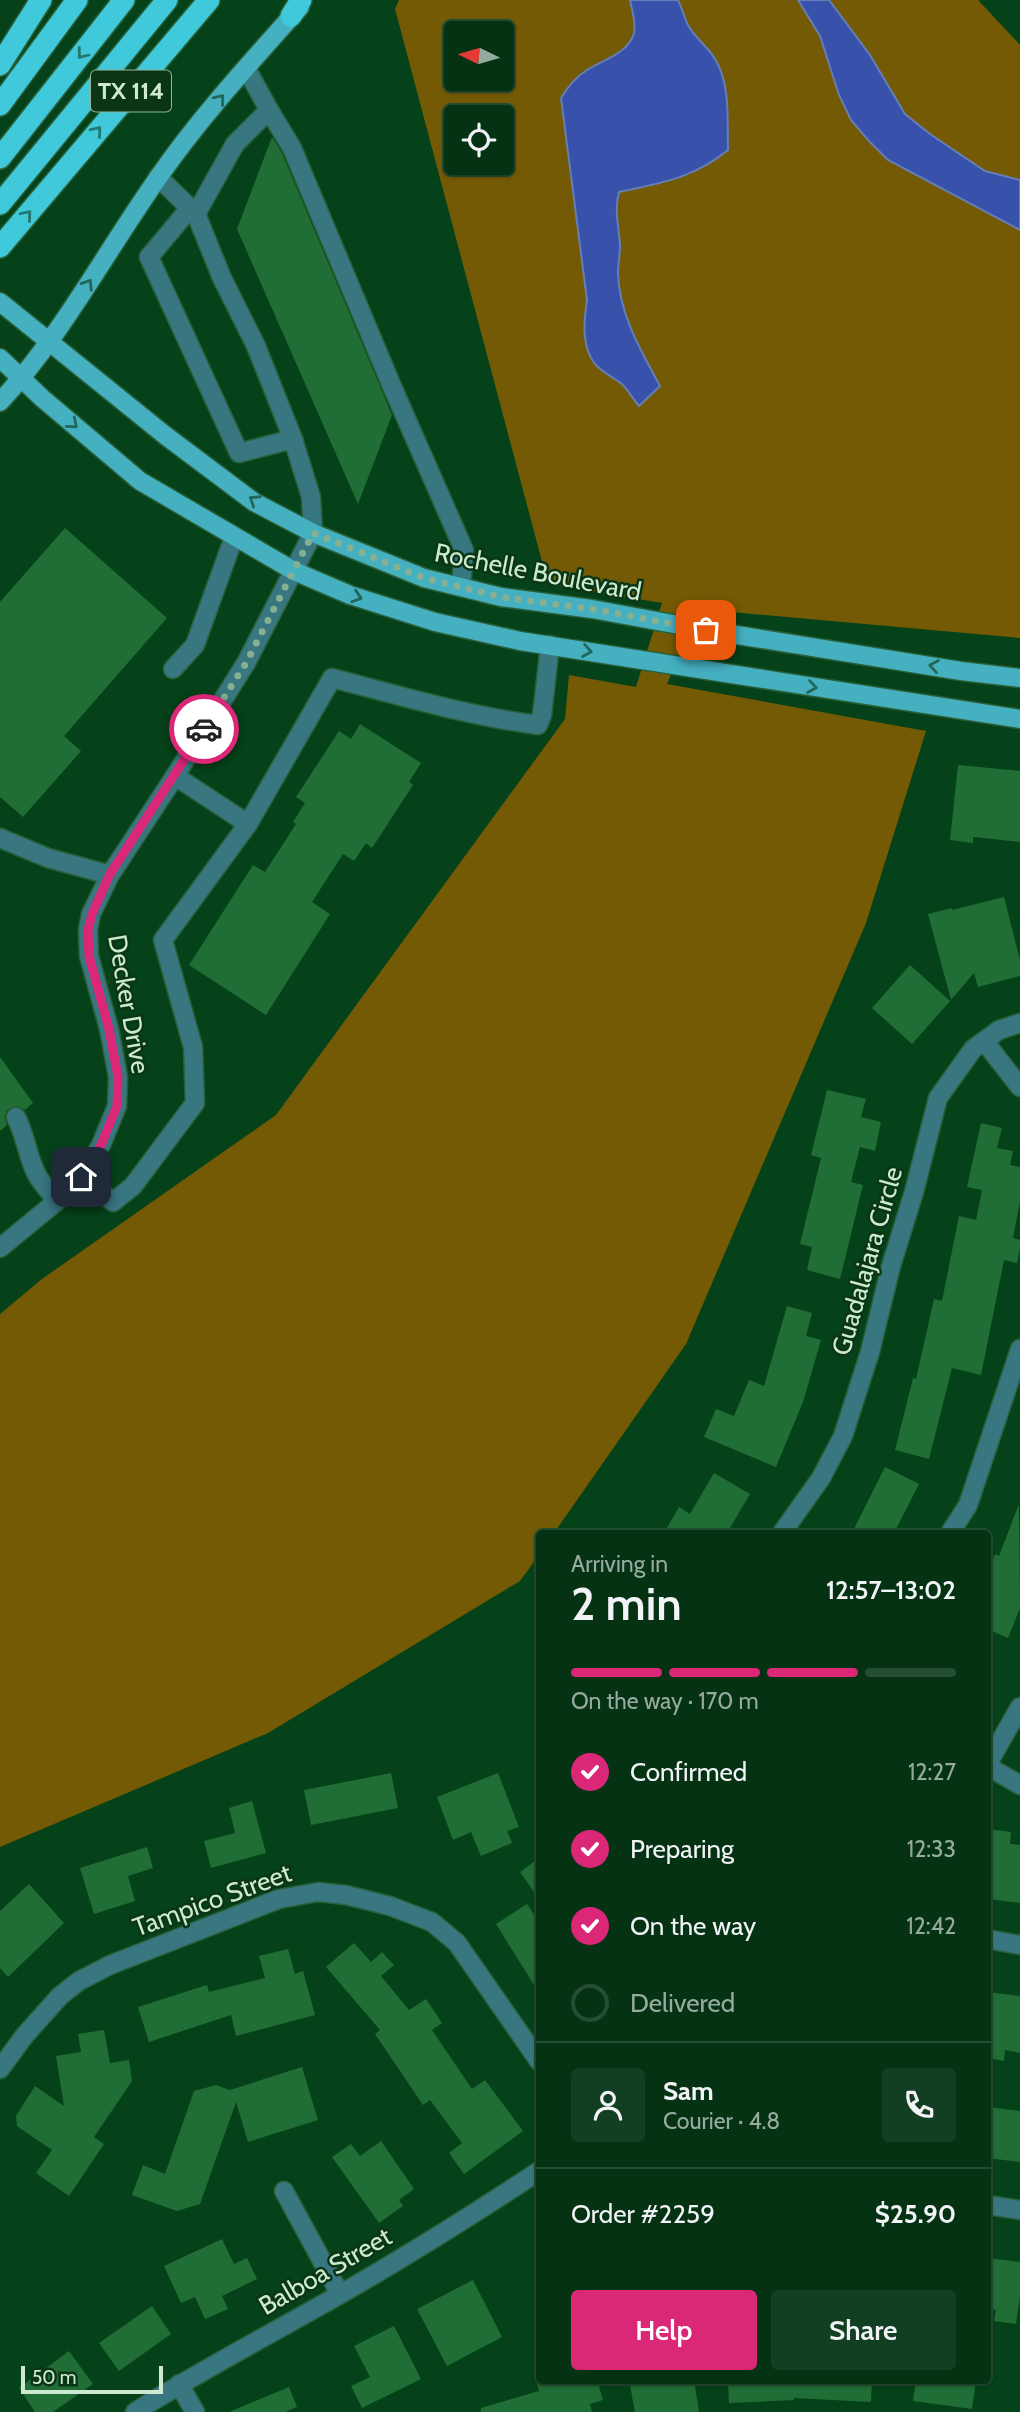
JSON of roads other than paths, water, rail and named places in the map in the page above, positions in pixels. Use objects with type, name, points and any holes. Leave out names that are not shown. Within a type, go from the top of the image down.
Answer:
[{"type":"highway","points":[[0,65],[41,0]]},
{"type":"highway","points":[[0,105],[77,0]]},
{"type":"highway","points":[[0,158],[124,0]]},
{"type":"highway","points":[[0,204],[168,0]]},
{"type":"highway","name":"TX 114","points":[[0,247],[209,0]]},
{"type":"main road","points":[[0,402],[22,379],[51,341],[158,177],[299,5]]},
{"type":"main road","name":"Rochelle Boulevard","points":[[0,302],[166,436],[254,502],[313,533],[424,578],[501,597],[592,609],[961,671],[1020,678]]},
{"type":"main road","points":[[0,358],[140,481],[294,571],[349,595],[435,622],[550,645],[1020,719]]},
{"type":"street","points":[[246,68],[292,148],[464,550],[461,587]]},
{"type":"street","points":[[269,110],[235,144],[193,211],[149,257],[239,453],[293,439]]},
{"type":"street","points":[[158,177],[193,211],[256,346],[293,439],[311,497],[313,533]]},
{"type":"street","name":"Decker Drive","points":[[0,1248],[57,1201],[81,1177],[101,1145],[117,1106],[118,1077],[109,1029],[89,956],[88,930],[92,914],[110,874],[246,663],[313,533]]},
{"type":"street","points":[[173,669],[195,645],[234,537]]},
{"type":"street","points":[[81,1177],[113,1202],[133,1186],[195,1102],[193,1047],[163,940],[248,824],[332,678],[433,704],[538,725],[542,715],[550,645]]},
{"type":"street","points":[[175,776],[248,824]]},
{"type":"street","points":[[0,838],[47,858],[110,874]]},
{"type":"street","name":"Guadalajara Circle","points":[[784,1530],[821,1478],[843,1436],[870,1352],[938,1098],[973,1049],[999,1030],[1020,1023]]},
{"type":"street","points":[[984,1041],[1020,1087]]},
{"type":"street","points":[[16,1117],[24,1132],[37,1176],[57,1201]]},
{"type":"street","points":[[952,1530],[968,1505],[1020,1349]]},
{"type":"street","points":[[991,1758],[1020,1707]]},
{"type":"street","points":[[991,1767],[1020,1785]]},
{"type":"street","name":"Tampico Street","points":[[0,2068],[42,2015],[79,1981],[110,1965],[279,1899],[318,1892],[346,1895],[390,1906],[432,1922],[457,1943],[536,2058]]},
{"type":"street","points":[[991,1940],[1020,1945]]},
{"type":"street","name":"Balboa Street","points":[[135,2412],[467,2219],[536,2173]]},
{"type":"street","points":[[284,2191],[340,2294]]},
{"type":"street","points":[[991,2205],[1020,2210]]},
{"type":"street","points":[[179,2384],[195,2412]]},
{"type":"water","points":[[630,0],[678,0],[688,25],[720,69],[728,115],[728,150],[690,173],[619,192],[618,273],[622,303],[632,332],[660,386],[639,406],[622,384],[595,364],[587,349],[587,300],[561,98],[579,76],[627,46],[634,33],[635,24]]},
{"type":"water","points":[[798,0],[829,0],[870,55],[905,114],[985,171],[1020,180],[1020,230],[888,160],[869,141],[851,120],[839,95],[820,36]]}]
